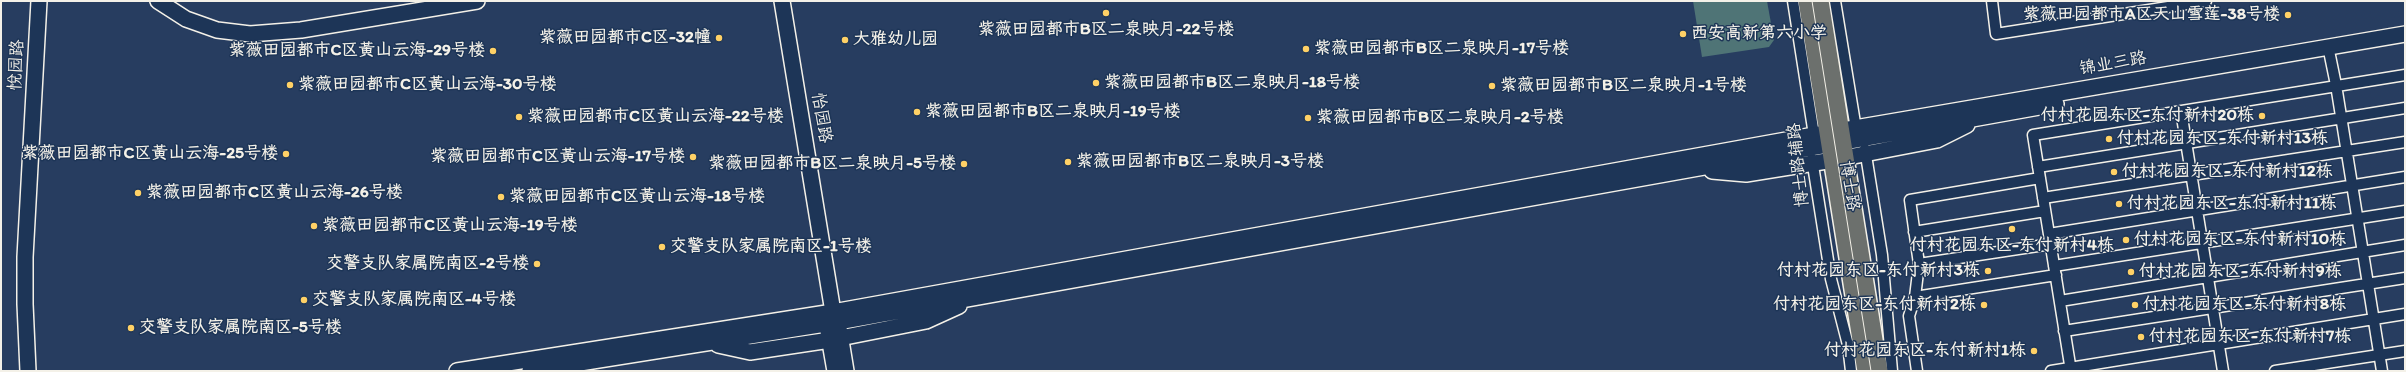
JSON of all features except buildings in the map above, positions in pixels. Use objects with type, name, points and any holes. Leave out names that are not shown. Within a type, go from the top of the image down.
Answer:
[{"type":"main road","name":"博士路","points":[[1807,1],[1839,143],[1878,371]]},
{"type":"main road","name":"博士路","points":[[1820,1],[1839,143],[1866,371]]},
{"type":"street","points":[[158,1],[186,19],[211,28],[250,34],[301,30],[478,1]]},
{"type":"street","name":"怡园路","points":[[782,1],[834,327]]},
{"type":"street","name":"博士路辅路","points":[[1793,1],[1839,143],[1882,255],[1892,371]]},
{"type":"street","name":"博士路辅路","points":[[1835,1],[1839,143]]},
{"type":"street","points":[[1992,1],[1996,34],[2206,1]]},
{"type":"street","name":"悦园路","points":[[28,371],[25,304],[25,257],[41,2]]},
{"type":"street","name":"锦业三路","points":[[1839,143],[1985,117],[2405,34]]},
{"type":"street","name":"锦业三路","points":[[1839,143],[2328,50],[2405,44]]},
{"type":"street","points":[[2328,50],[2342,118],[2382,371]]},
{"type":"street","points":[[2070,369],[2033,134],[2405,75]]},
{"type":"street","points":[[2038,167],[2186,145],[2405,108]]},
{"type":"street","points":[[2181,111],[2223,371]]},
{"type":"street","points":[[2043,198],[2405,142]]},
{"type":"street","points":[[530,371],[709,343],[834,327],[1839,143]]},
{"type":"street","points":[[1693,169],[1746,174],[1812,163],[1839,143]]},
{"type":"street","points":[[457,371],[834,327],[926,321],[977,297],[1839,143]]},
{"type":"street","name":"博士路辅路","points":[[1839,143],[1812,163],[1830,279],[1848,345],[1852,371]]},
{"type":"street","points":[[1919,264],[2197,210],[2405,177]]},
{"type":"street","points":[[1918,371],[1908,316],[1915,297],[1919,264],[1910,200],[2040,178]]},
{"type":"street","points":[[1914,232],[2045,211]]},
{"type":"street","points":[[1915,297],[2203,243],[2405,211]]},
{"type":"street","points":[[2060,301],[2405,245]]},
{"type":"street","points":[[2064,331],[2405,278]]},
{"type":"street","points":[[2051,371],[2405,314]]},
{"type":"street","points":[[834,327],[835,371]]},
{"type":"street","points":[[834,327],[846,371]]},
{"type":"street","points":[[2275,371],[2405,351]]},
{"type":"green space","points":[[1693,1],[1767,1],[1774,40],[1769,47],[1702,57]]},
{"type":"tram line","points":[[1812,1],[1871,371]]},
{"type":"place","name":"紫薇田园都市B区二泉映月-22号楼","points":[[1106,13]]},
{"type":"place","name":"紫薇田园都市A区天山雪莲-38号楼","points":[[2288,15]]},
{"type":"place","name":"西安高新第六小学","points":[[1683,34]]},
{"type":"place","name":"紫薇田园都市C区-32幢","points":[[719,38]]},
{"type":"place","name":"大雅幼儿园","points":[[845,40]]},
{"type":"place","name":"紫薇田园都市B区二泉映月-17号楼","points":[[1306,49]]},
{"type":"place","name":"紫薇田园都市C区黄山云海-29号楼","points":[[493,51]]},
{"type":"place","name":"紫薇田园都市B区二泉映月-18号楼","points":[[1096,83]]},
{"type":"place","name":"紫薇田园都市C区黄山云海-30号楼","points":[[290,85]]},
{"type":"place","name":"紫薇田园都市B区二泉映月-1号楼","points":[[1492,86]]},
{"type":"place","name":"紫薇田园都市B区二泉映月-19号楼","points":[[917,112]]},
{"type":"place","name":"付村花园东区-东付新村20栋","points":[[2262,116]]},
{"type":"place","name":"紫薇田园都市C区黄山云海-22号楼","points":[[519,117]]},
{"type":"place","name":"紫薇田园都市B区二泉映月-2号楼","points":[[1308,118]]},
{"type":"place","name":"付村花园东区-东付新村13栋","points":[[2109,139]]},
{"type":"place","name":"紫薇田园都市C区黄山云海-25号楼","points":[[286,154]]},
{"type":"place","name":"紫薇田园都市C区黄山云海-17号楼","points":[[693,157]]},
{"type":"place","name":"紫薇田园都市B区二泉映月-3号楼","points":[[1068,162]]},
{"type":"place","name":"紫薇田园都市B区二泉映月-5号楼","points":[[964,164]]},
{"type":"place","name":"付村花园东区-东付新村12栋","points":[[2114,172]]},
{"type":"place","name":"紫薇田园都市C区黄山云海-26号楼","points":[[138,193]]},
{"type":"place","name":"紫薇田园都市C区黄山云海-18号楼","points":[[501,197]]},
{"type":"place","name":"付村花园东区-东付新村11栋","points":[[2119,204]]},
{"type":"place","name":"紫薇田园都市C区黄山云海-19号楼","points":[[314,226]]},
{"type":"place","name":"付村花园东区-东付新村4栋","points":[[2012,229]]},
{"type":"place","name":"付村花园东区-东付新村10栋","points":[[2126,240]]},
{"type":"place","name":"交警支队家属院南区-1号楼","points":[[662,247]]},
{"type":"place","name":"交警支队家属院南区-2号楼","points":[[537,264]]},
{"type":"place","name":"付村花园东区-东付新村3栋","points":[[1988,271]]},
{"type":"place","name":"付村花园东区-东付新村9栋","points":[[2131,272]]},
{"type":"place","name":"交警支队家属院南区-4号楼","points":[[304,300]]},
{"type":"place","name":"付村花园东区-东付新村2栋","points":[[1984,305]]},
{"type":"place","name":"付村花园东区-东付新村8栋","points":[[2135,305]]},
{"type":"place","name":"交警支队家属院南区-5号楼","points":[[131,328]]},
{"type":"place","name":"付村花园东区-东付新村7栋","points":[[2141,337]]},
{"type":"place","name":"付村花园东区-东付新村1栋","points":[[2034,351]]}]
